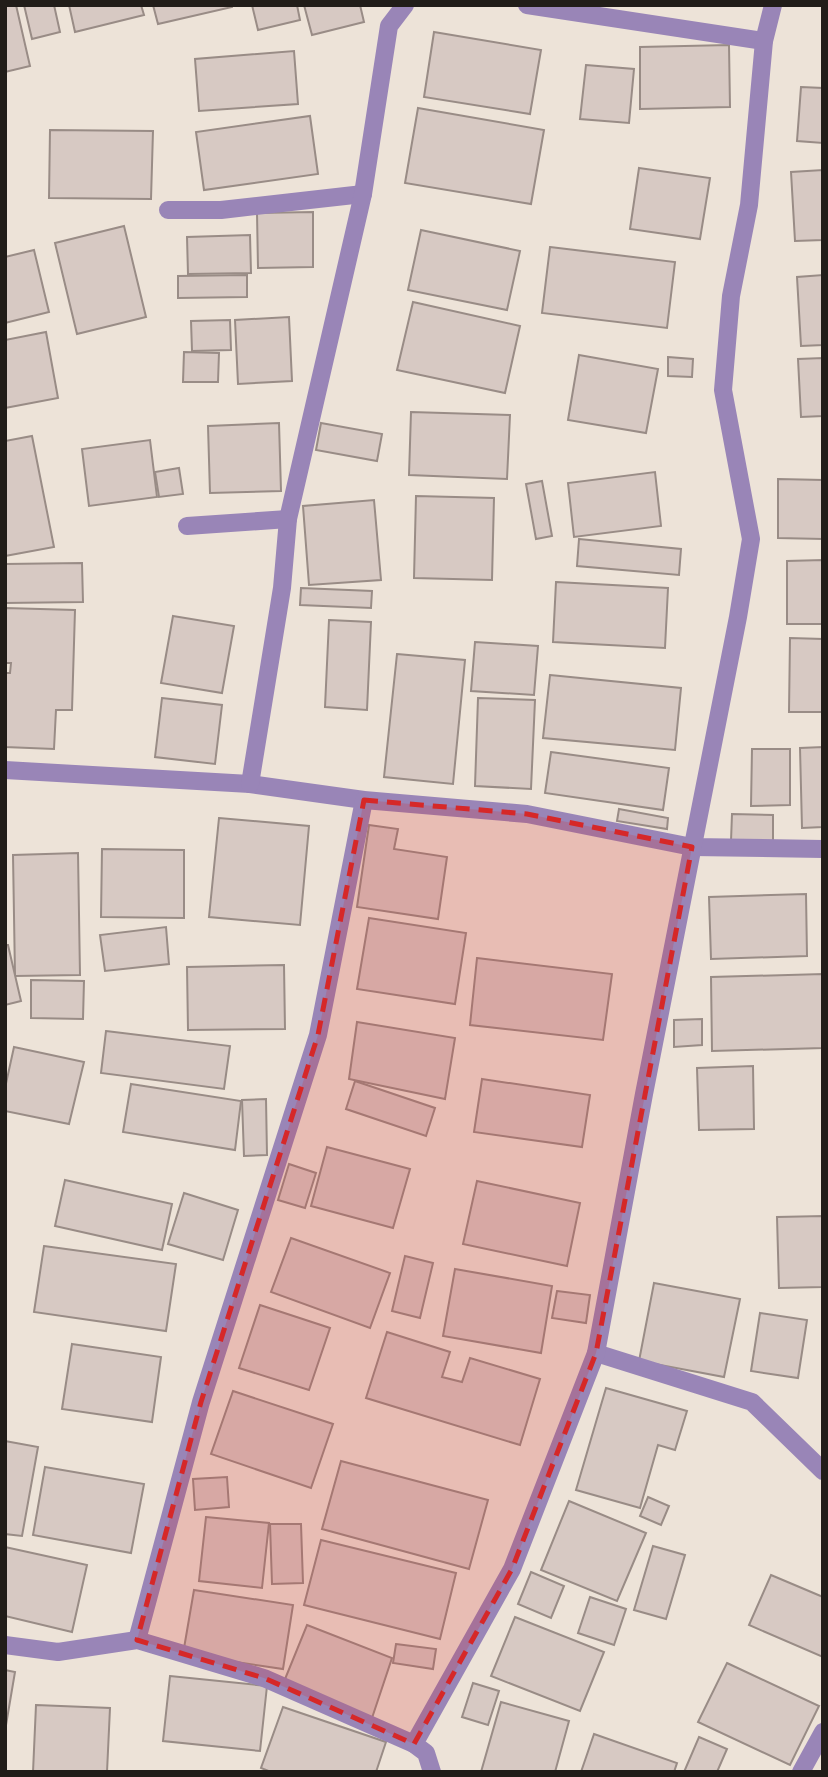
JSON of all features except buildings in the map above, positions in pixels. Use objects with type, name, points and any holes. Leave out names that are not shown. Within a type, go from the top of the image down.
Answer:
[{"type":"street","points":[[250,784],[282,589],[288,519],[363,194],[389,26],[405,5]]},
{"type":"street","points":[[527,5],[764,41]]},
{"type":"street","points":[[414,1744],[512,1569],[596,1353],[751,539],[723,390],[731,296],[749,205],[764,41],[773,5]]},
{"type":"street","points":[[168,210],[222,209],[363,194]]},
{"type":"street","points":[[187,526],[288,519]]},
{"type":"street","points":[[5,770],[250,784],[364,800],[527,814],[692,847],[823,849]]},
{"type":"street","points":[[136,1640],[201,1402],[318,1035],[364,800]]},
{"type":"street","points":[[596,1353],[752,1402],[823,1471]]},
{"type":"street","points":[[5,1645],[58,1652],[136,1640],[264,1678],[414,1744],[426,1753],[432,1772]]},
{"type":"street","points":[[801,1772],[823,1732]]},
{"type":"highlighted area","points":[[364,800],[527,814],[692,847],[596,1353],[512,1569],[414,1744],[264,1678],[137,1640],[201,1402],[318,1035]]}]
